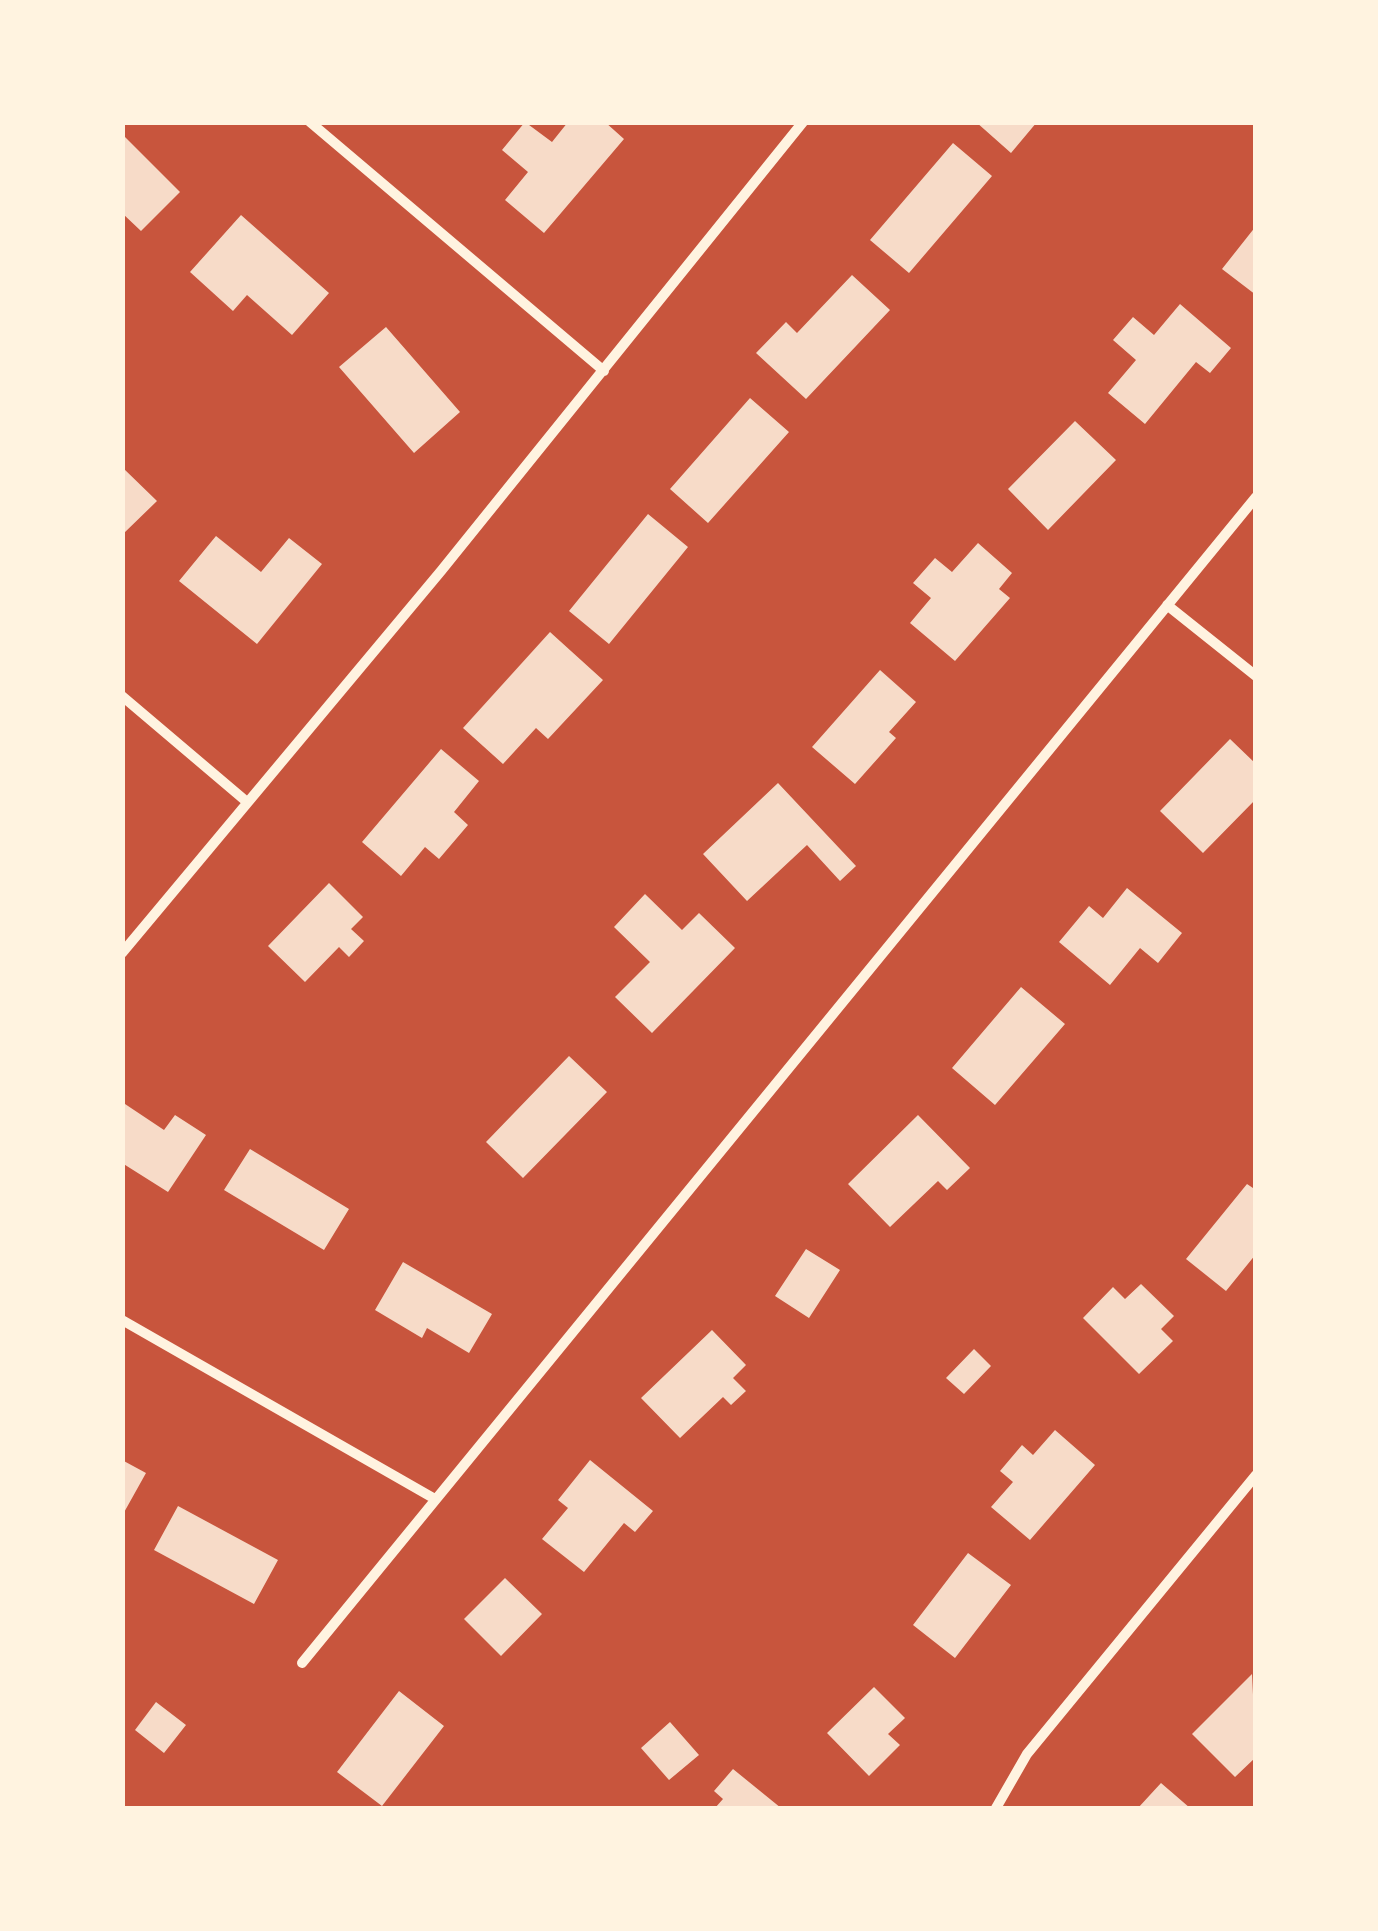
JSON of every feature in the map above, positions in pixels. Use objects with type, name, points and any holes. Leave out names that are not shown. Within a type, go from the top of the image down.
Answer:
[{"type":"street","points":[[310,122],[604,371]]},
{"type":"street","points":[[122,953],[604,371],[802,122]]},
{"type":"street","points":[[302,1663],[1256,497]]},
{"type":"street","points":[[1167,605],[1256,676]]},
{"type":"street","points":[[122,696],[247,802]]},
{"type":"street","points":[[122,1320],[435,1499]]},
{"type":"street","points":[[996,1808],[1026,1754],[1256,1475]]},
{"type":"building","points":[[525,122],[552,142],[568,122],[605,122],[624,139],[544,233],[505,200],[528,172],[502,150]]},
{"type":"building","points":[[976,122],[1037,122],[1011,153]]},
{"type":"building","points":[[122,134],[180,192],[141,231],[122,213]]},
{"type":"building","points":[[953,143],[992,176],[909,273],[870,240]]},
{"type":"building","points":[[241,215],[329,293],[292,335],[247,295],[233,311],[190,272]]},
{"type":"building","points":[[1256,226],[1256,295],[1222,269]]},
{"type":"building","points":[[852,275],[890,310],[806,399],[756,353],[786,322],[797,333]]},
{"type":"building","points":[[1180,304],[1231,348],[1210,373],[1196,362],[1145,424],[1108,393],[1136,360],[1113,340],[1133,317],[1154,335]]},
{"type":"building","points":[[386,327],[460,412],[414,453],[339,367]]},
{"type":"building","points":[[750,398],[789,432],[708,523],[670,489]]},
{"type":"building","points":[[1075,421],[1116,460],[1048,530],[1008,489]]},
{"type":"building","points":[[122,467],[157,501],[122,535]]},
{"type":"building","points":[[648,514],[688,547],[609,644],[569,611]]},
{"type":"building","points":[[216,536],[261,572],[289,538],[322,564],[257,644],[179,581]]},
{"type":"building","points":[[978,543],[1012,573],[999,589],[1010,598],[955,661],[910,623],[931,598],[913,583],[935,558],[952,572]]},
{"type":"building","points":[[550,632],[603,680],[548,739],[536,728],[503,764],[463,728]]},
{"type":"building","points":[[880,670],[916,702],[889,732],[896,738],[855,784],[812,747]]},
{"type":"building","points":[[1230,739],[1256,764],[1256,799],[1203,853],[1160,811]]},
{"type":"building","points":[[441,749],[479,781],[454,812],[468,825],[439,859],[425,847],[401,876],[362,842]]},
{"type":"building","points":[[778,783],[856,866],[840,881],[807,845],[747,901],[703,854]]},
{"type":"building","points":[[329,883],[363,917],[351,929],[364,941],[349,957],[339,947],[305,982],[268,946]]},
{"type":"building","points":[[1127,888],[1182,933],[1158,963],[1140,948],[1110,985],[1059,942],[1089,906],[1103,918]]},
{"type":"building","points":[[645,894],[682,930],[699,913],[735,948],[652,1033],[615,997],[650,962],[614,927]]},
{"type":"building","points":[[1021,987],[1065,1024],[995,1105],[952,1068]]},
{"type":"building","points":[[569,1056],[607,1092],[523,1178],[486,1142]]},
{"type":"building","points":[[122,1102],[164,1130],[175,1115],[206,1135],[168,1192],[122,1163]]},
{"type":"building","points":[[918,1115],[970,1168],[947,1190],[938,1181],[890,1227],[848,1184]]},
{"type":"building","points":[[250,1149],[349,1209],[324,1250],[224,1190]]},
{"type":"building","points":[[1247,1184],[1256,1190],[1256,1254],[1226,1291],[1186,1259]]},
{"type":"building","points":[[806,1249],[840,1270],[809,1318],[775,1296]]},
{"type":"building","points":[[403,1262],[492,1314],[469,1353],[427,1328],[422,1338],[375,1310]]},
{"type":"building","points":[[1141,1284],[1174,1316],[1161,1329],[1173,1341],[1139,1374],[1083,1318],[1113,1287],[1125,1299]]},
{"type":"building","points":[[712,1330],[746,1365],[733,1378],[746,1391],[731,1405],[723,1397],[680,1438],[641,1398]]},
{"type":"building","points":[[974,1349],[991,1366],[964,1394],[946,1378]]},
{"type":"building","points":[[1055,1430],[1095,1465],[1030,1540],[991,1507],[1013,1482],[1000,1471],[1022,1445],[1033,1455]]},
{"type":"building","points":[[122,1460],[146,1473],[122,1516]]},
{"type":"building","points":[[590,1460],[653,1511],[635,1532],[624,1523],[584,1572],[542,1539],[568,1508],[558,1500]]},
{"type":"building","points":[[178,1506],[278,1560],[254,1604],[154,1550]]},
{"type":"building","points":[[968,1553],[1011,1585],[955,1658],[913,1625]]},
{"type":"building","points":[[505,1578],[542,1614],[501,1656],[464,1619]]},
{"type":"building","points":[[1252,1674],[1256,1757],[1235,1777],[1192,1734]]},
{"type":"building","points":[[874,1687],[905,1718],[888,1734],[900,1745],[869,1776],[827,1733]]},
{"type":"building","points":[[399,1691],[444,1726],[382,1806],[337,1772]]},
{"type":"building","points":[[156,1702],[186,1725],[164,1753],[135,1730]]},
{"type":"building","points":[[670,1722],[699,1755],[669,1780],[641,1748]]},
{"type":"building","points":[[733,1769],[781,1808],[715,1808],[723,1799],[714,1791]]},
{"type":"building","points":[[1161,1783],[1190,1808],[1138,1808]]}]
